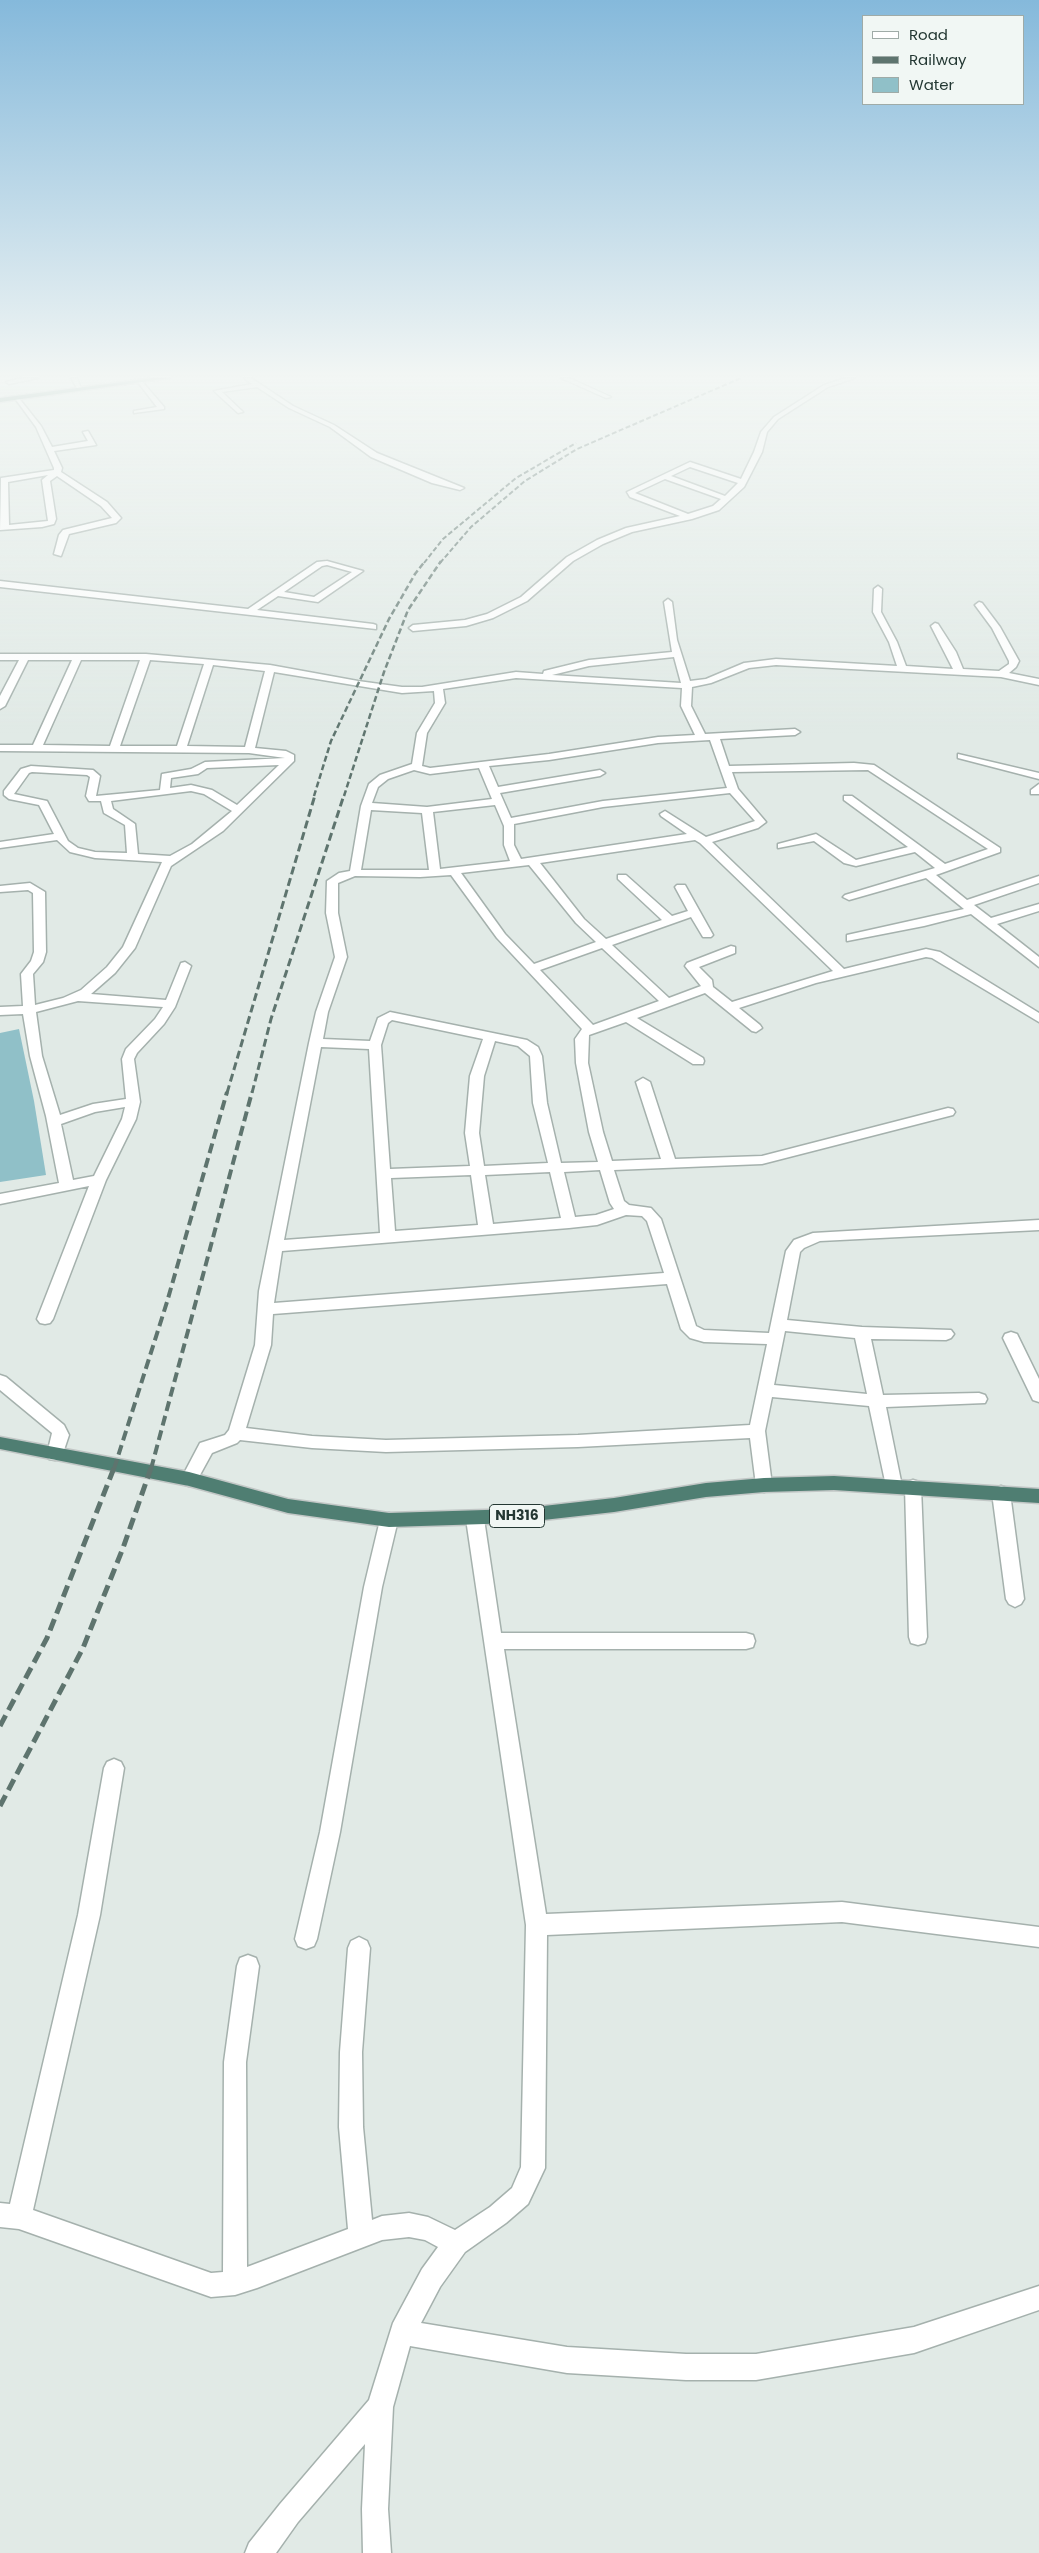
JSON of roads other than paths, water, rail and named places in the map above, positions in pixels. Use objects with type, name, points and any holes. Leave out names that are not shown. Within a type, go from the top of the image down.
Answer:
[{"type":"highway","name":"NH316","points":[[0,1442],[189,1479],[288,1506],[389,1520],[475,1519],[614,1505],[706,1490],[764,1484],[834,1483],[1039,1496]]},
{"type":"street","points":[[1,497],[2,528],[51,522],[48,497]]},
{"type":"street","points":[[58,554],[63,534],[66,532],[113,521],[117,518],[104,504],[94,497]]},
{"type":"street","points":[[640,497],[688,517]]},
{"type":"street","points":[[722,497],[727,499]]},
{"type":"street","points":[[413,628],[466,623],[490,616],[524,598],[563,565],[592,546],[629,530],[688,517],[716,508],[727,499]]},
{"type":"street","points":[[249,612],[276,594],[323,563],[359,571],[315,600],[276,594]]},
{"type":"street","points":[[0,584],[373,627]]},
{"type":"street","points":[[878,589],[877,612],[893,642],[902,668]]},
{"type":"street","points":[[668,602],[669,622],[687,686],[686,706],[702,738]]},
{"type":"street","points":[[980,604],[996,627],[1014,662],[1013,665],[1000,674]]},
{"type":"street","points":[[935,626],[951,652],[959,671]]},
{"type":"street","points":[[541,676],[582,664],[677,654]]},
{"type":"street","points":[[0,706],[25,656]]},
{"type":"street","points":[[37,747],[78,656]]},
{"type":"street","points":[[0,657],[146,657],[209,662],[270,668],[402,690],[438,688],[498,677],[541,676],[659,686],[687,686],[708,681],[747,665],[776,662],[1000,674],[1039,682]]},
{"type":"street","points":[[114,750],[146,657]]},
{"type":"street","points":[[181,749],[209,662]]},
{"type":"street","points":[[249,750],[270,668]]},
{"type":"street","points":[[0,676],[15,676]]},
{"type":"street","points":[[417,766],[425,727],[440,703],[438,688]]},
{"type":"street","points":[[417,766],[419,770],[424,771],[549,757],[628,744],[795,732]]},
{"type":"street","points":[[189,1479],[206,1448],[231,1439],[236,1433],[263,1345],[265,1309],[315,1043],[322,1012],[341,957],[332,913],[331,893],[333,882],[343,875],[355,873],[436,873],[533,862],[700,838],[754,826],[761,822],[733,790],[714,737]]},
{"type":"street","points":[[0,748],[249,750],[288,754],[290,757],[238,810],[202,842],[166,864],[129,948],[112,970],[85,993],[47,1008],[0,1011]]},
{"type":"street","points":[[962,756],[1039,776]]},
{"type":"street","points":[[165,792],[166,776],[194,772],[205,765],[287,762]]},
{"type":"street","points":[[483,764],[511,830],[509,845],[517,864]]},
{"type":"street","points":[[355,873],[366,806],[377,781],[417,766]]},
{"type":"street","points":[[724,769],[854,766],[876,770],[996,850],[944,869],[850,897]]},
{"type":"street","points":[[172,859],[82,853],[68,847],[43,803],[8,793],[25,771],[36,768],[92,773],[94,776],[91,798],[165,792],[182,788],[200,789],[238,810]]},
{"type":"street","points":[[366,806],[427,810],[600,773]]},
{"type":"street","points":[[508,822],[603,804],[733,790]]},
{"type":"street","points":[[105,798],[108,811],[130,824],[133,856]]},
{"type":"street","points":[[848,798],[944,869]]},
{"type":"street","points":[[427,810],[436,873]]},
{"type":"street","points":[[665,814],[700,838],[842,973]]},
{"type":"street","points":[[0,845],[62,836]]},
{"type":"street","points":[[782,846],[816,837],[848,861],[856,863],[915,849]]},
{"type":"street","points":[[533,862],[559,896],[604,943],[667,1002]]},
{"type":"street","points":[[454,871],[501,936],[530,969],[590,1030]]},
{"type":"street","points":[[928,874],[1039,963]]},
{"type":"street","points":[[622,877],[670,921]]},
{"type":"street","points":[[851,938],[924,923],[1039,879]]},
{"type":"street","points":[[0,889],[30,886],[39,892],[40,952],[37,962],[27,974],[29,1010],[36,1056],[54,1122],[67,1186]]},
{"type":"street","points":[[681,887],[707,935]]},
{"type":"street","points":[[988,923],[1039,907]]},
{"type":"street","points":[[530,969],[695,912]]},
{"type":"street","points":[[707,988],[708,983],[691,966],[731,950]]},
{"type":"street","points":[[730,1007],[812,980],[931,953],[1039,1018]]},
{"type":"street","points":[[45,1319],[99,1180],[129,1119],[133,1102],[128,1059],[131,1052],[160,1021],[170,1004],[185,966]]},
{"type":"street","points":[[625,1210],[617,1203],[596,1132],[582,1063],[580,1039],[584,1033],[590,1030],[707,988]]},
{"type":"street","points":[[707,988],[756,1028]]},
{"type":"street","points":[[76,997],[170,1004]]},
{"type":"street","points":[[388,1236],[382,1174],[381,1106],[375,1045],[382,1021],[390,1016],[490,1036],[529,1046],[536,1056],[539,1096],[569,1223]]},
{"type":"street","points":[[626,1017],[698,1061]]},
{"type":"street","points":[[486,1228],[476,1172],[472,1133],[474,1096],[481,1062],[490,1036]]},
{"type":"street","points":[[315,1043],[375,1045]]},
{"type":"street","points":[[643,1082],[669,1162]]},
{"type":"street","points":[[54,1122],[98,1106],[133,1102]]},
{"type":"street","points":[[382,1174],[762,1160],[948,1112]]},
{"type":"street","points":[[0,1199],[99,1180]]},
{"type":"street","points":[[276,1246],[486,1228],[569,1223],[597,1220],[625,1210],[646,1211],[654,1219],[685,1322],[688,1329],[695,1334],[778,1332],[946,1334]]},
{"type":"street","points":[[764,1484],[757,1430],[793,1251],[799,1244],[807,1239],[837,1235],[1039,1225]]},
{"type":"street","points":[[265,1309],[672,1278]]},
{"type":"street","points":[[862,1333],[894,1486]]},
{"type":"street","points":[[1010,1338],[1039,1396]]},
{"type":"street","points":[[0,1381],[58,1429],[60,1435],[55,1454]]},
{"type":"street","points":[[766,1390],[877,1402],[980,1399]]},
{"type":"street","points":[[236,1433],[312,1442],[386,1446],[578,1441],[757,1430]]},
{"type":"street","points":[[913,1487],[918,1637]]},
{"type":"street","points":[[1002,1494],[1015,1599]]},
{"type":"street","points":[[377,2553],[375,2509],[380,2407],[402,2332],[431,2278],[456,2244],[498,2215],[520,2196],[533,2168],[537,1925],[475,1519]]},
{"type":"street","points":[[306,1939],[330,1832],[373,1587],[389,1520]]},
{"type":"street","points":[[493,1641],[746,1641]]},
{"type":"street","points":[[114,1768],[89,1915],[9,2216],[211,2285],[235,2283],[382,2228],[409,2226],[428,2229],[456,2244]]},
{"type":"street","points":[[537,1925],[842,1912],[1039,1937]]},
{"type":"street","points":[[359,1948],[351,2052],[351,2127],[361,2236]]},
{"type":"street","points":[[235,2283],[235,2062],[248,1966]]},
{"type":"street","points":[[402,2332],[567,2360],[686,2367],[756,2367],[914,2340],[1039,2298]]},
{"type":"street","points":[[258,2553],[289,2513],[380,2407]]},
{"type":"water","points":[[19,1029],[34,1101],[46,1175],[0,1182],[0,1033]]},
{"type":"railway","points":[[424,563],[443,539],[493,497]]},
{"type":"railway","points":[[440,563],[471,527],[506,497]]},
{"type":"railway","points":[[314,796],[331,741],[389,619],[415,574],[425,561]]},
{"type":"railway","points":[[344,796],[384,672],[408,610],[441,561]]},
{"type":"railway","points":[[227,1093],[315,795]]},
{"type":"railway","points":[[252,1093],[271,1019],[344,795]]},
{"type":"railway","points":[[114,1469],[167,1302],[227,1092]]},
{"type":"railway","points":[[151,1469],[252,1092]]},
{"type":"railway","points":[[0,1726],[47,1638],[114,1468]]},
{"type":"railway","points":[[0,1806],[83,1648],[123,1548],[151,1468]]}]
